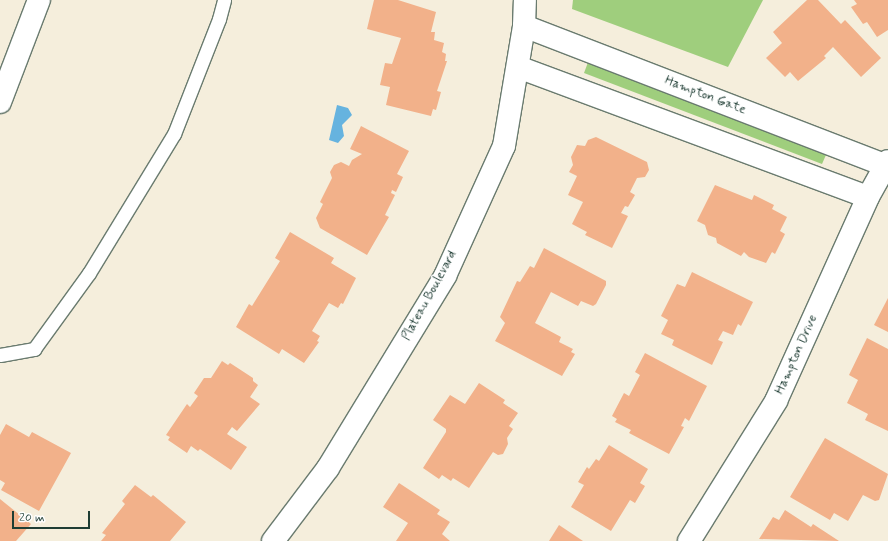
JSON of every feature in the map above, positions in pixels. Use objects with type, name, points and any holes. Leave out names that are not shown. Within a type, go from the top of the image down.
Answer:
[{"type":"street","points":[[2,92],[39,0]]},
{"type":"street","name":"Plateau Boulevard","points":[[273,541],[328,468],[445,276],[504,146],[524,26],[525,0]]},
{"type":"street","name":"Hampton Gate","points":[[524,26],[887,163]]},
{"type":"street","points":[[518,67],[868,197]]},
{"type":"street","name":"Hampton Drive","points":[[689,541],[776,401],[868,197],[887,163]]},
{"type":"lane","points":[[0,355],[34,348],[89,273],[174,134],[219,19],[224,0]]},
{"type":"green space","points":[[573,0],[763,0],[728,67],[572,9]]},
{"type":"green space","points":[[590,57],[829,148],[822,164],[584,73]]},
{"type":"water","points":[[337,105],[348,108],[352,115],[342,125],[344,136],[338,143],[329,140]]},
{"type":"building","points":[[374,0],[398,0],[436,12],[431,32],[435,32],[434,40],[444,43],[442,52],[446,54],[445,61],[447,61],[437,91],[441,92],[436,110],[433,109],[431,116],[386,105],[390,87],[380,85],[385,63],[392,64],[401,38],[367,29]]},
{"type":"building","points":[[807,0],[818,0],[841,24],[845,20],[881,58],[861,77],[833,47],[824,56],[826,58],[798,81],[790,72],[785,77],[766,58],[782,43],[773,32]]},
{"type":"building","points":[[854,0],[888,0],[888,30],[877,37],[867,22],[863,24],[851,7],[857,4]]},
{"type":"building","points":[[361,126],[409,151],[397,174],[403,177],[396,192],[392,190],[391,193],[395,195],[385,215],[389,217],[367,255],[320,228],[316,218],[323,204],[320,202],[332,178],[330,172],[334,165],[341,162],[349,166],[352,160],[362,154],[350,149]]},
{"type":"building","points":[[596,137],[647,162],[649,170],[645,177],[637,178],[630,192],[635,195],[628,207],[625,206],[621,213],[628,216],[612,248],[585,235],[587,232],[572,224],[583,202],[568,195],[577,176],[569,172],[573,165],[571,157],[577,145],[585,146],[588,140]]},
{"type":"building","points":[[715,185],[752,200],[754,195],[774,205],[772,209],[787,217],[780,231],[785,234],[775,254],[772,252],[766,263],[749,257],[744,252],[741,256],[717,243],[716,238],[708,235],[705,225],[697,221]]},
{"type":"building","points":[[290,232],[334,258],[331,263],[356,278],[343,304],[341,303],[338,308],[329,303],[312,331],[320,336],[317,341],[319,342],[304,363],[282,349],[279,354],[236,327],[249,304],[252,306],[280,261],[275,258]]},
{"type":"building","points":[[544,248],[606,281],[606,285],[596,304],[593,306],[581,301],[578,306],[551,292],[535,323],[561,337],[559,342],[573,349],[571,352],[575,354],[562,376],[495,341],[505,323],[500,317],[517,281],[520,282],[530,266],[534,268]]},
{"type":"building","points":[[692,272],[753,302],[741,326],[738,324],[733,335],[723,331],[718,340],[723,342],[712,365],[672,345],[674,340],[661,334],[668,320],[661,316],[677,284],[685,287]]},
{"type":"building","points":[[888,298],[888,332],[874,325]]},
{"type":"building","points":[[867,338],[888,349],[888,431],[865,420],[868,414],[847,403],[858,380],[849,375]]},
{"type":"building","points":[[645,353],[707,386],[689,421],[685,418],[681,426],[684,427],[669,454],[629,433],[631,430],[615,422],[617,419],[612,416],[624,393],[629,396],[640,375],[635,372]]},
{"type":"building","points":[[222,361],[228,365],[230,363],[253,378],[253,381],[258,385],[250,397],[260,404],[237,431],[232,427],[227,434],[247,447],[231,470],[200,449],[198,451],[191,446],[187,453],[168,440],[170,437],[166,435],[187,404],[190,407],[198,396],[194,393],[204,378],[211,378]]},
{"type":"building","points":[[479,383],[505,400],[503,403],[518,413],[509,426],[513,429],[507,438],[508,444],[503,454],[498,455],[493,452],[469,488],[453,478],[451,481],[442,475],[439,479],[423,468],[446,432],[446,429],[433,420],[450,395],[465,404]]},
{"type":"building","points":[[6,424],[29,437],[32,432],[71,453],[39,511],[1,490],[5,483],[0,480],[0,435]]},
{"type":"building","points":[[825,438],[888,474],[879,500],[875,501],[863,495],[848,521],[834,513],[830,520],[790,497]]},
{"type":"building","points":[[609,445],[648,469],[640,483],[645,486],[635,503],[630,500],[611,531],[571,507],[584,485],[578,482],[587,467],[589,469],[596,459],[599,461]]},
{"type":"building","points":[[399,483],[440,510],[437,514],[450,522],[442,534],[450,541],[396,541],[408,523],[383,507]]},
{"type":"building","points":[[135,485],[151,497],[153,495],[186,522],[170,541],[101,541],[106,535],[102,533],[125,504],[122,501]]},
{"type":"building","points":[[0,499],[31,524],[16,541],[0,541]]},
{"type":"building","points":[[785,510],[811,527],[813,524],[839,541],[759,539],[773,517],[779,520]]},
{"type":"building","points":[[559,525],[583,541],[549,541]]}]
